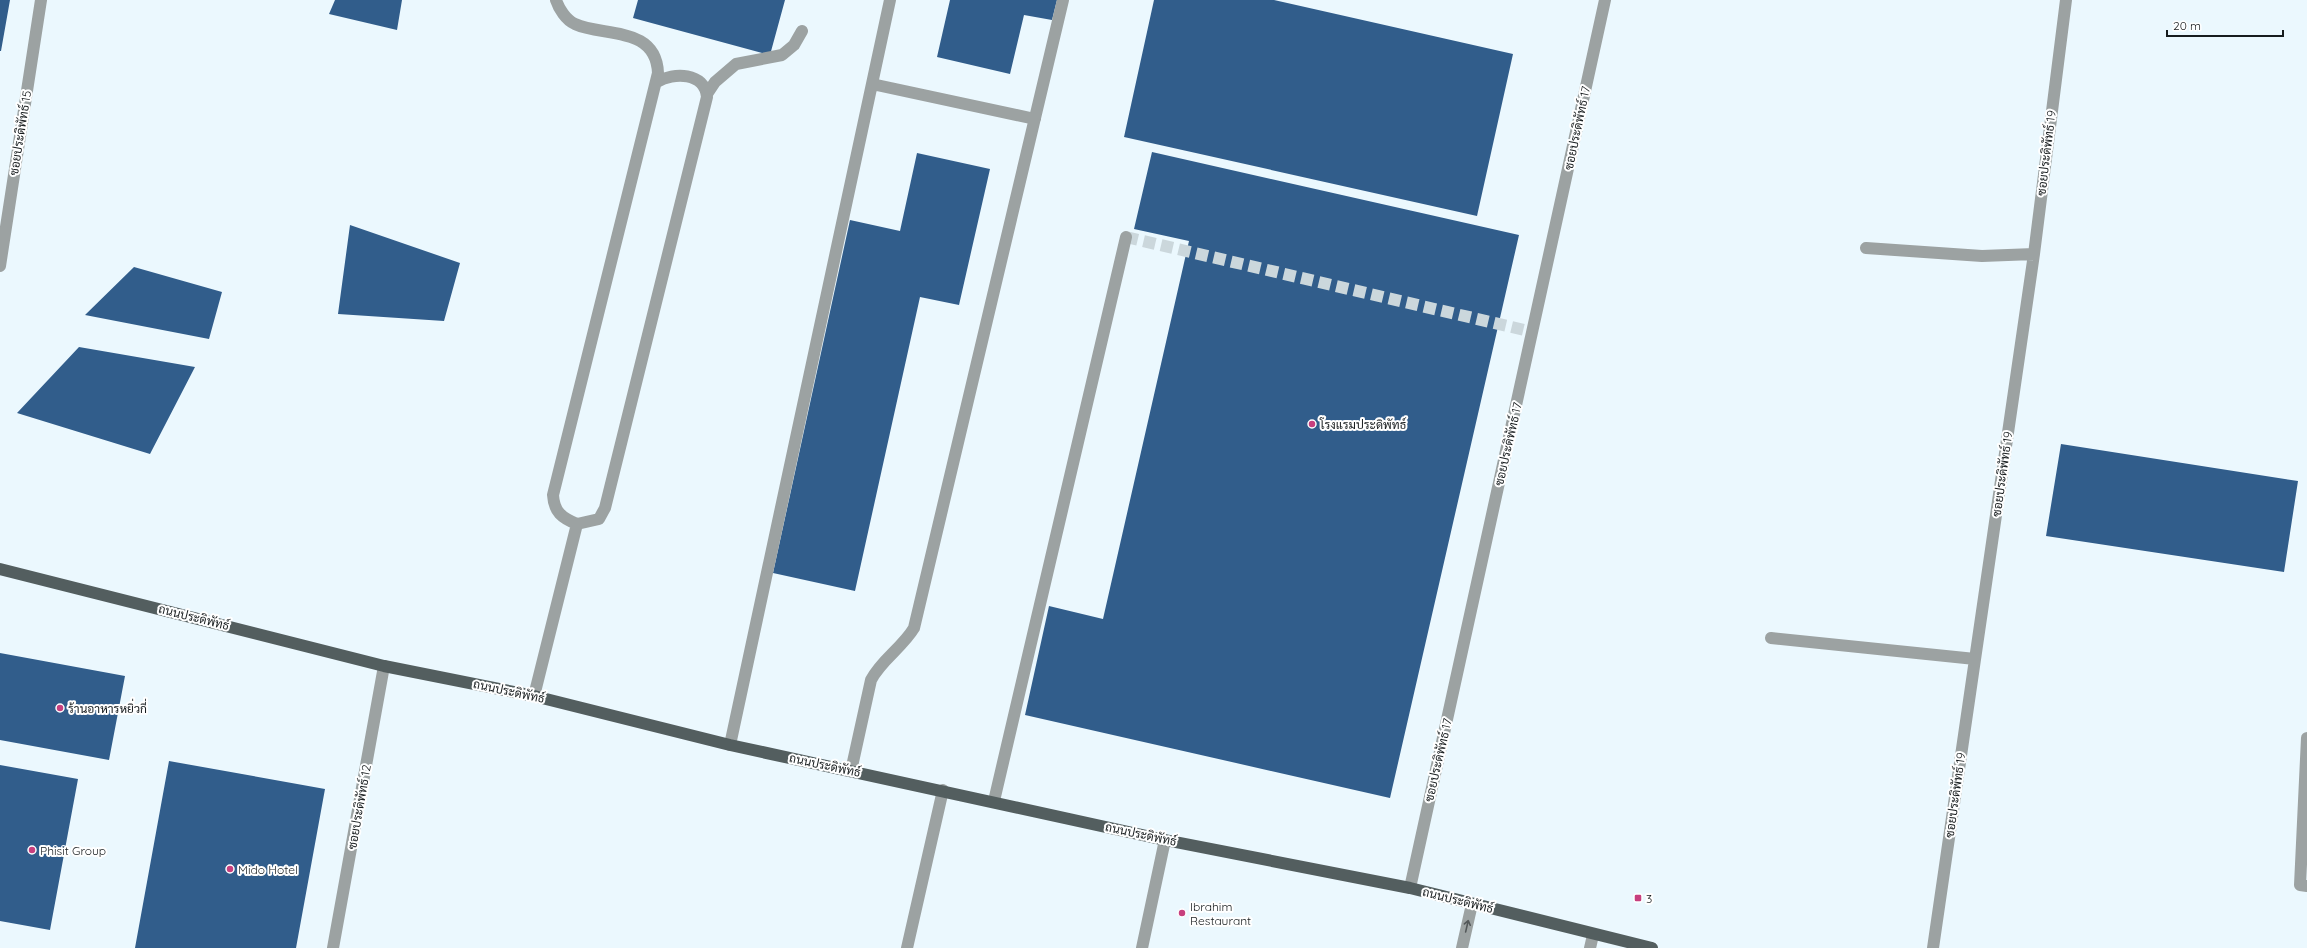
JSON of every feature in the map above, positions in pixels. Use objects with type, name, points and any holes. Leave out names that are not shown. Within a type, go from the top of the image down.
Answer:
[{"type":"main road","name":"ถนนประดิพัทธ์","points":[[0,569],[384,666],[534,696],[730,745],[944,790],[1165,840],[1410,888],[1593,935],[1652,948]]},
{"type":"street","name":"ซอยประดิพัทธ์ 15","points":[[0,266],[41,0]]},
{"type":"street","points":[[556,0],[560,9],[574,24],[627,34],[646,46],[658,64],[658,82],[553,495],[557,511],[564,518],[577,524],[599,519],[605,508],[707,94],[715,82],[736,64],[772,58],[786,52],[794,45],[802,31]]},
{"type":"street","points":[[730,745],[761,607],[890,0]]},
{"type":"street","points":[[851,771],[871,680],[876,669],[898,650],[914,628],[1063,0]]},
{"type":"street","name":"ซอยประดิพัทธ์ 17","points":[[1410,888],[1605,0]]},
{"type":"street","name":"ซอยประดิพัทธ์ 19","points":[[1933,948],[2034,254],[2066,0]]},
{"type":"street","points":[[658,82],[671,76],[686,75],[700,83],[707,94]]},
{"type":"street","points":[[872,84],[1034,119]]},
{"type":"street","points":[[994,801],[1126,237]]},
{"type":"street","points":[[1866,248],[1982,256],[2034,254]]},
{"type":"street","points":[[534,696],[577,524]]},
{"type":"street","points":[[1771,638],[1975,659]]},
{"type":"street","name":"ซอยประดิพัทธ์ 12","points":[[333,948],[384,666]]},
{"type":"street","points":[[2307,738],[2300,885],[2307,886]]},
{"type":"street","points":[[907,948],[944,790]]},
{"type":"street","points":[[1142,948],[1165,840]]},
{"type":"street","points":[[1462,948],[1472,904]]},
{"type":"street","points":[[1590,948],[1593,935]]},
{"type":"building","points":[[0,0],[10,0],[1,51],[0,51]]},
{"type":"building","points":[[335,0],[402,0],[397,30],[329,14]]},
{"type":"building","points":[[638,0],[785,0],[770,55],[633,18]]},
{"type":"building","points":[[950,0],[1057,0],[1052,20],[1024,15],[1010,74],[937,57]]},
{"type":"building","points":[[1154,0],[1274,0],[1513,54],[1477,216],[1124,137]]},
{"type":"building","name":"โรงแรมประดิพัทธ์","points":[[1152,152],[1519,235],[1390,798],[1025,715],[1049,606],[1103,619],[1189,241],[1134,229]]},
{"type":"building","points":[[917,153],[990,169],[959,305],[920,297],[855,591],[773,573],[850,220],[900,231]]},
{"type":"building","points":[[350,225],[460,263],[444,321],[338,314]]},
{"type":"building","points":[[134,267],[222,292],[209,339],[85,315]]},
{"type":"building","points":[[79,347],[195,367],[150,454],[17,413]]},
{"type":"building","points":[[2061,444],[2298,481],[2284,572],[2046,536]]},
{"type":"building","name":"ร้านอาหารหยิ่วกี่","points":[[0,653],[125,676],[109,760],[0,740]]},
{"type":"building","name":"Mido Hotel","points":[[169,761],[325,789],[296,948],[135,948]]},
{"type":"building","name":"Phisit Group","points":[[0,765],[78,779],[50,930],[0,921]]},
{"type":"tunnel","points":[[1126,237],[1533,332]]},
{"type":"place","name":"โรงแรมประดิพัทธ์","points":[[1312,424]]},
{"type":"place","name":"ร้านอาหารหยิ่วกี่","points":[[60,708]]},
{"type":"place","name":"Phisit Group","points":[[32,850]]},
{"type":"place","name":"Mido Hotel","points":[[230,869]]},
{"type":"place","name":"3","points":[[1638,898]]},
{"type":"place","name":"Ibrahim Restaurant","points":[[1182,913]]}]
